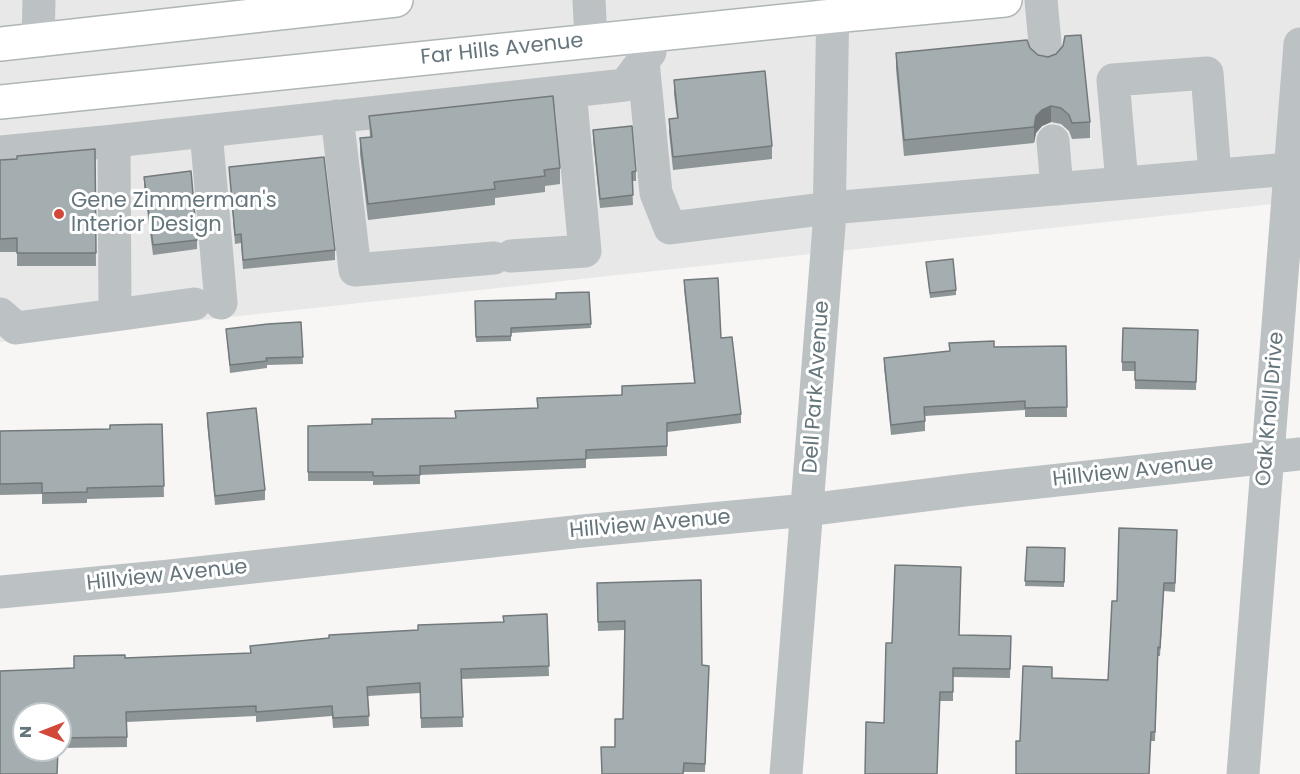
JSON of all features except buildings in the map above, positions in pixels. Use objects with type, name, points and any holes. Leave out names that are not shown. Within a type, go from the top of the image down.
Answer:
[{"type":"main road","points":[[0,44],[396,0]]},
{"type":"main road","name":"Far Hills Avenue","points":[[0,102],[663,34],[833,8],[1005,0]]},
{"type":"street","points":[[38,40],[39,0]]},
{"type":"street","points":[[589,0],[591,41]]},
{"type":"street","points":[[1041,0],[1046,54]]},
{"type":"street","name":"Dell Park Avenue","points":[[786,774],[830,208],[833,8]]},
{"type":"street","points":[[0,152],[625,85],[663,34]]},
{"type":"street","name":"Oak Knoll Drive","points":[[1243,774],[1300,44]]},
{"type":"street","points":[[643,61],[656,193],[670,228],[830,208],[1290,169]]},
{"type":"street","points":[[1122,183],[1113,80],[1207,73],[1215,175]]},
{"type":"street","points":[[337,116],[355,270],[585,251],[570,91]]},
{"type":"street","points":[[0,314],[16,328],[208,304],[206,131]]},
{"type":"street","points":[[114,141],[115,315]]},
{"type":"street","points":[[1053,141],[1057,189]]},
{"type":"street","name":"Hillview Avenue","points":[[0,592],[807,510],[1300,454]]},
{"type":"shaded area","points":[[0,0],[1300,0],[1300,201],[0,342]]},
{"type":"place","name":"Gene Zimmerman's Interior Design","points":[[59,214]]}]
